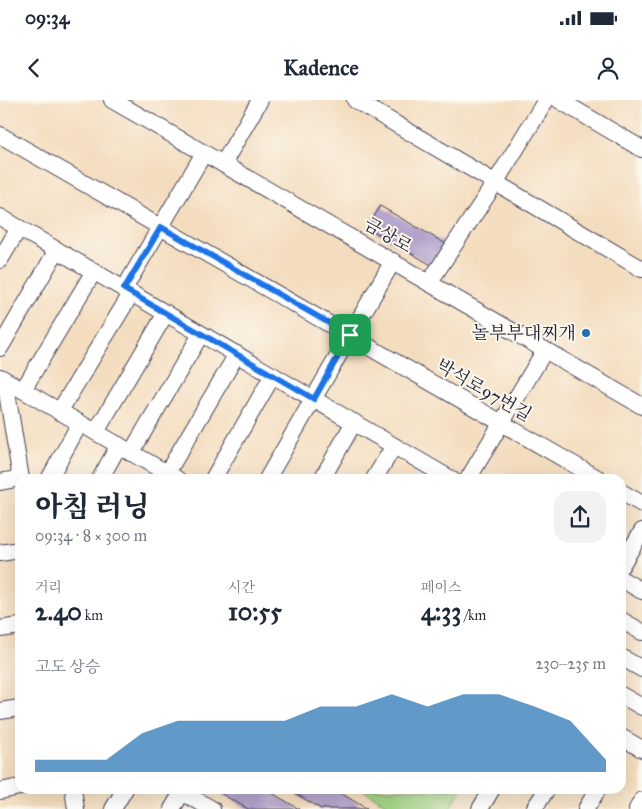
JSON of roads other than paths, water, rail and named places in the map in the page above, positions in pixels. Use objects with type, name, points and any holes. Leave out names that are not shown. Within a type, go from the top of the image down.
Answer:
[{"type":"street","name":"금상로","points":[[112,100],[642,406]]},
{"type":"street","points":[[222,164],[260,100]]},
{"type":"street","points":[[355,100],[642,269]]},
{"type":"street","points":[[429,283],[495,183],[546,100]]},
{"type":"street","points":[[559,100],[642,149]]},
{"type":"street","name":"박석로97번길","points":[[0,135],[589,474]]},
{"type":"street","points":[[59,412],[204,153]]},
{"type":"street","points":[[0,217],[354,422],[394,446],[431,474]]},
{"type":"street","points":[[0,260],[19,228]]},
{"type":"street","points":[[0,348],[57,250]]},
{"type":"street","points":[[270,474],[393,261]]},
{"type":"street","points":[[23,390],[94,272]]},
{"type":"street","points":[[96,432],[166,313]]},
{"type":"street","points":[[104,474],[125,449],[201,334]]},
{"type":"street","points":[[471,474],[545,350]]},
{"type":"street","points":[[164,474],[237,354]]},
{"type":"street","points":[[216,474],[272,375]]},
{"type":"street","points":[[2,378],[125,449],[162,474]]},
{"type":"street","points":[[2,378],[6,423],[20,474]]},
{"type":"street","points":[[325,474],[354,422]]},
{"type":"street","points":[[52,474],[80,423]]},
{"type":"street","points":[[377,474],[394,446]]},
{"type":"street","points":[[0,482],[15,479]]},
{"type":"street","points":[[626,495],[642,504]]},
{"type":"street","points":[[626,558],[642,531]]},
{"type":"street","points":[[0,553],[15,551]]},
{"type":"street","points":[[626,582],[642,591]]},
{"type":"street","points":[[626,623],[642,632]]},
{"type":"street","points":[[0,629],[15,627]]},
{"type":"street","points":[[626,660],[642,669]]},
{"type":"street","points":[[626,698],[642,707]]},
{"type":"street","points":[[0,711],[15,709]]},
{"type":"street","points":[[0,791],[15,788]]},
{"type":"street","points":[[73,794],[76,809]]},
{"type":"street","points":[[113,809],[122,794]]},
{"type":"street","points":[[172,809],[181,794]]},
{"type":"street","points":[[189,794],[212,809]]},
{"type":"street","points":[[480,809],[489,794]]},
{"type":"street","points":[[534,809],[544,794]]},
{"type":"street","points":[[586,809],[595,794]]},
{"type":"street","points":[[637,809],[642,800]]},
{"type":"place","name":"놀부부대찌개","points":[[586,333]]}]
